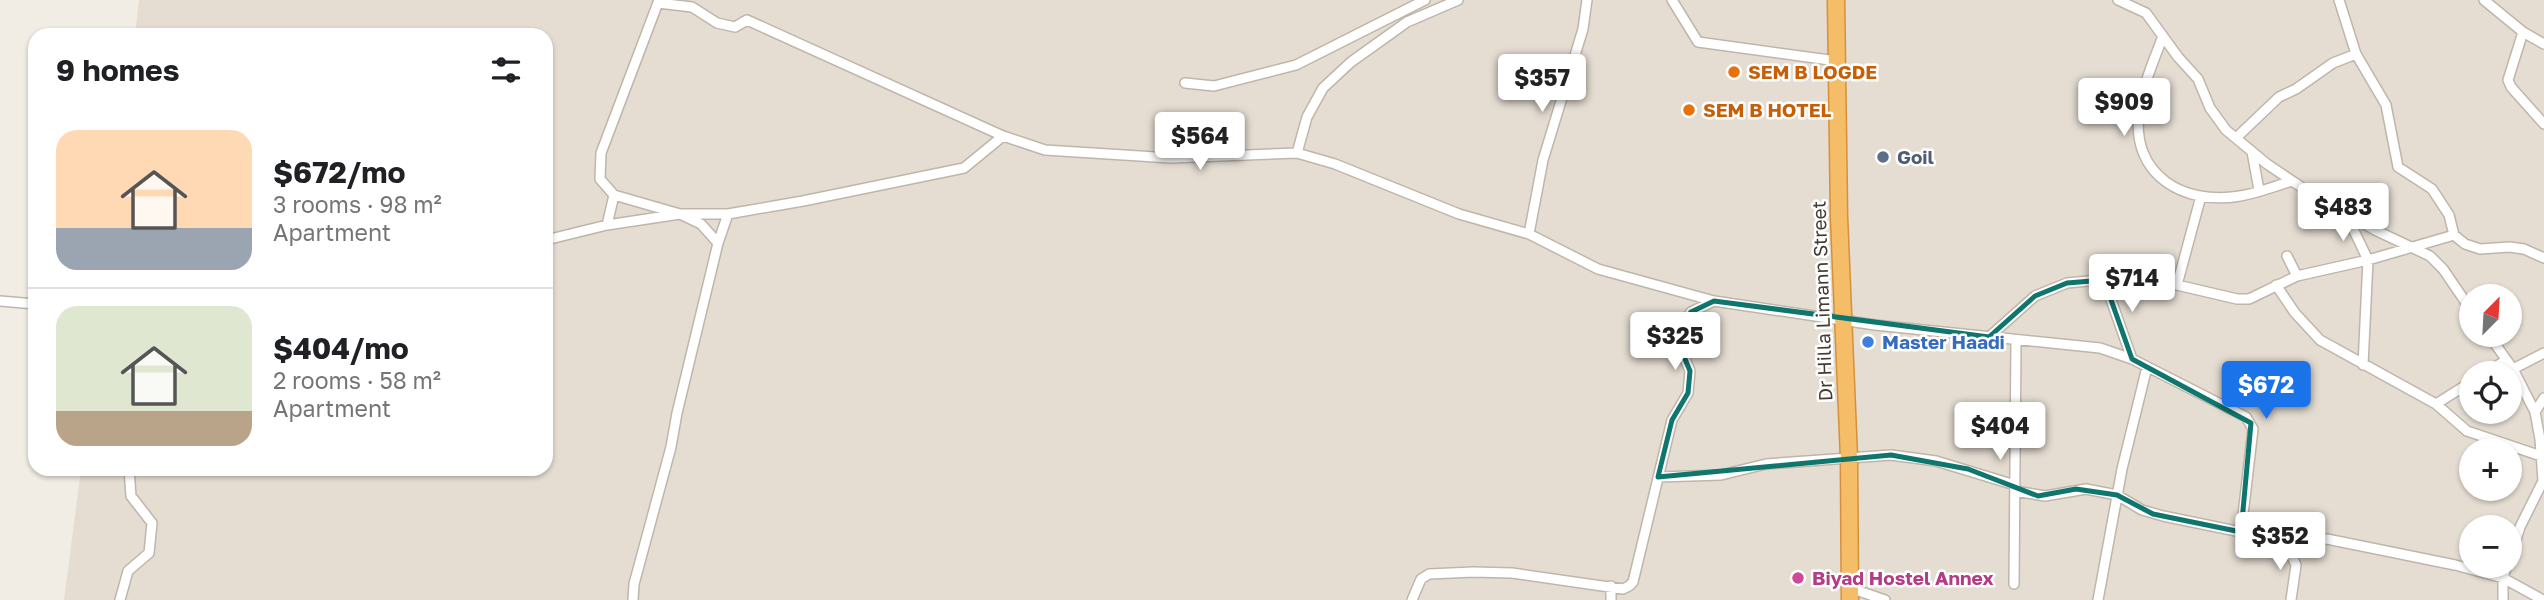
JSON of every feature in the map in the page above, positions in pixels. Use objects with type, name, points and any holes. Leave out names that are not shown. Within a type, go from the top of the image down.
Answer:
[{"type":"highway","name":"Dr Hilla Limann Street","points":[[1836,0],[1839,217],[1849,458],[1850,594]]},
{"type":"street","points":[[1185,83],[1214,86],[1296,65],[1425,0]]},
{"type":"street","points":[[1297,153],[1307,117],[1323,88],[1332,79],[1351,62],[1408,22],[1458,0]]},
{"type":"street","points":[[1529,234],[1543,160],[1583,29],[1587,0]]},
{"type":"street","points":[[1672,0],[1698,42],[1837,61]]},
{"type":"street","points":[[2118,0],[2146,13],[2198,79],[2210,108],[2226,130],[2292,181],[2346,213],[2430,256],[2459,292]]},
{"type":"street","points":[[2339,0],[2356,54],[2386,105],[2398,167],[2432,189],[2449,215],[2454,235],[2465,244],[2480,249],[2524,249],[2544,258]]},
{"type":"street","points":[[2484,0],[2522,32],[2544,44]]},
{"type":"street","points":[[718,243],[701,224],[680,214],[614,195],[600,179],[601,153],[659,1],[692,7],[717,23],[734,27],[747,20],[1003,136],[1045,150],[1171,158],[1297,153],[1335,164],[1460,214],[1529,234],[1598,269],[1714,301],[1875,325],[2100,348],[2132,359],[2246,417],[2251,423],[2253,429],[2241,532]]},
{"type":"street","points":[[2522,32],[2508,80],[2511,87],[2544,124]]},
{"type":"street","points":[[2163,36],[2138,113],[2141,152],[2148,166],[2177,188],[2202,196],[2241,196],[2292,181]]},
{"type":"street","points":[[2236,138],[2279,97],[2296,89],[2333,63],[2356,54]]},
{"type":"street","points":[[553,238],[607,225],[680,214],[727,214],[964,168],[1003,136]]},
{"type":"street","points":[[2252,152],[2259,190]]},
{"type":"street","points":[[607,225],[614,195]]},
{"type":"street","points":[[2177,285],[2202,196]]},
{"type":"street","points":[[2346,213],[2368,260],[2363,365]]},
{"type":"street","points":[[633,600],[634,584],[671,447],[677,413],[727,214]]},
{"type":"street","points":[[1989,337],[2035,296],[2067,283],[2119,278],[2177,285],[2237,299],[2249,299],[2297,276],[2368,260],[2454,235]]},
{"type":"street","points":[[2287,256],[2297,276]]},
{"type":"street","points":[[2104,279],[2132,359]]},
{"type":"street","points":[[2276,285],[2295,313],[2320,340],[2436,404],[2467,431],[2541,456]]},
{"type":"street","points":[[0,301],[28,303]]},
{"type":"street","points":[[1412,600],[1421,579],[1440,574],[1512,573],[1623,589],[1629,586],[1633,582],[1672,420],[1688,393],[1690,371],[1680,347],[1681,327],[1691,312],[1714,301]]},
{"type":"street","points":[[2014,584],[2016,340]]},
{"type":"street","points":[[2497,347],[2506,360]]},
{"type":"street","points":[[2522,364],[2544,353]]},
{"type":"street","points":[[2098,600],[2147,367]]},
{"type":"street","points":[[2522,387],[2535,412],[2542,437],[2543,481],[2522,521]]},
{"type":"street","points":[[2436,404],[2459,390]]},
{"type":"street","points":[[2535,412],[2544,398]]},
{"type":"street","points":[[1658,477],[1721,475],[1766,464],[1891,455],[1936,461],[2045,496],[2086,489],[2118,495],[2130,504],[2153,513],[2241,532],[2252,537],[2285,542],[2328,539],[2459,566]]},
{"type":"street","points":[[120,600],[128,571],[149,552],[152,523],[131,496],[130,476]]},
{"type":"street","points":[[2285,542],[2296,565],[2291,600]]},
{"type":"street","points":[[2503,600],[2503,578],[2543,600]]},
{"type":"street","points":[[1611,586],[1611,600]]},
{"type":"street","points":[[1850,594],[1885,600]]},
{"type":"highlighted area","points":[[2104,280],[2132,359],[2251,423],[2241,532],[2153,514],[2117,495],[2076,489],[2038,496],[1968,469],[1891,455],[1658,477],[1672,420],[1688,393],[1690,371],[1680,347],[1681,327],[1691,312],[1714,301],[1989,337],[2035,296],[2067,283]]},
{"type":"shaded area","points":[[139,0],[2544,0],[2544,600],[64,600],[80,476],[553,476],[553,28],[136,28]]},
{"type":"place","name":"SEM B LOGDE","points":[[1734,72]]},
{"type":"place","name":"SEM B HOTEL","points":[[1689,110]]},
{"type":"place","name":"Goil","points":[[1883,157]]},
{"type":"place","name":"Master Haadi","points":[[1868,342]]},
{"type":"place","name":"Biyad Hostel Annex","points":[[1798,578]]}]
